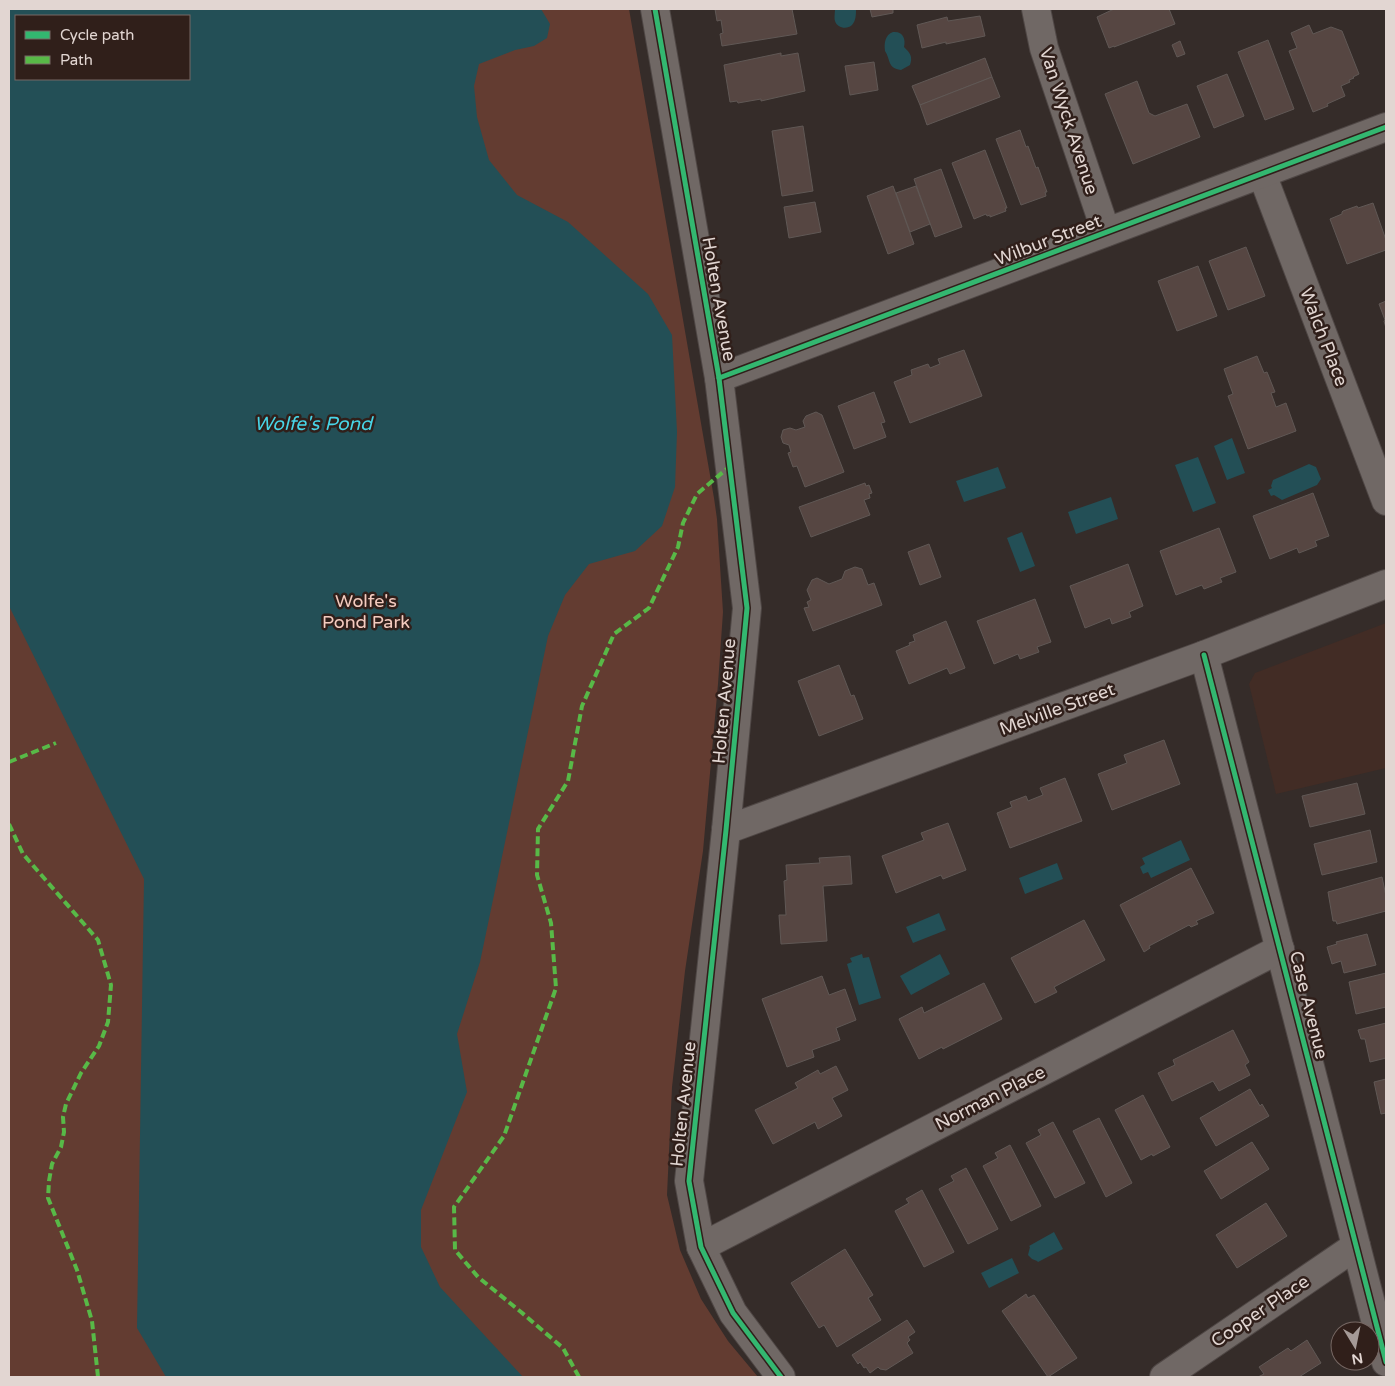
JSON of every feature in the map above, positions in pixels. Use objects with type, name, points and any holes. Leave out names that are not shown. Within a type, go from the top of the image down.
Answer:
[{"type":"street","name":"Holten Avenue","points":[[655,9],[719,378],[747,608],[689,1181],[701,1247],[733,1313],[781,1377]]},
{"type":"street","name":"Van Wyck Avenue","points":[[1036,9],[1044,48],[1106,232]]},
{"type":"street","name":"Wilbur Street","points":[[719,378],[1386,127]]},
{"type":"street","name":"Walch Place","points":[[1262,174],[1386,501]]},
{"type":"street","name":"Melville Street","points":[[726,830],[1204,655],[1386,584]]},
{"type":"street","name":"Case Avenue","points":[[1204,655],[1386,1362]]},
{"type":"street","name":"Norman Place","points":[[701,1247],[1280,949]]},
{"type":"street","name":"Cooper Place","points":[[1164,1377],[1356,1246]]},
{"type":"shaded area","points":[[1386,623],[1386,768],[1276,794],[1249,684],[1255,673]]},
{"type":"green space","name":"Wolfe's Pond","points":[[9,9],[629,9],[714,498],[723,612],[703,851],[685,971],[672,1087],[667,1195],[680,1250],[701,1299],[728,1341],[758,1377],[9,1377]]},
{"type":"water","name":"Wolfe's Pond","points":[[9,9],[541,9],[550,24],[547,38],[534,46],[515,50],[479,64],[474,86],[477,117],[489,160],[517,195],[568,222],[648,294],[672,335],[677,432],[675,487],[662,526],[635,551],[589,564],[565,595],[548,636],[480,962],[457,1034],[467,1092],[421,1210],[421,1247],[440,1287],[523,1377],[166,1377],[137,1328],[144,879],[9,606]]},
{"type":"water","points":[[835,9],[856,9],[855,19],[850,27],[840,27],[836,23]]},
{"type":"water","points":[[893,32],[903,36],[905,41],[904,47],[911,57],[910,65],[901,70],[891,65],[885,51],[888,35]]},
{"type":"water","points":[[1232,438],[1245,473],[1227,480],[1214,446]]},
{"type":"water","points":[[1198,457],[1216,503],[1193,512],[1175,465]]},
{"type":"water","points":[[1309,464],[1316,467],[1321,479],[1317,485],[1282,500],[1274,495],[1271,496],[1268,490],[1272,488],[1273,480]]},
{"type":"water","points":[[998,467],[1006,488],[964,502],[956,481]]},
{"type":"water","points":[[1111,497],[1118,519],[1076,534],[1068,512]]},
{"type":"water","points":[[1022,532],[1035,566],[1020,572],[1007,538]]},
{"type":"water","points":[[1181,840],[1190,860],[1151,878],[1148,872],[1143,874],[1140,867],[1145,864],[1142,858]]},
{"type":"water","points":[[1057,863],[1063,879],[1025,894],[1019,878]]},
{"type":"water","points":[[939,913],[946,930],[913,943],[906,927]]},
{"type":"water","points":[[862,954],[863,958],[869,957],[881,998],[859,1005],[847,964],[852,962],[850,958]]},
{"type":"water","points":[[940,954],[950,974],[911,995],[900,976]]},
{"type":"water","points":[[1054,1232],[1063,1249],[1038,1262],[1032,1259],[1028,1255],[1029,1246]]},
{"type":"water","points":[[1012,1258],[1019,1273],[989,1288],[981,1273]]},
{"type":"building","points":[[715,9],[792,9],[797,34],[722,46],[720,34],[723,33],[721,20],[717,21]]},
{"type":"building","points":[[870,9],[893,9],[893,13],[872,17]]},
{"type":"building","points":[[1114,9],[1169,9],[1175,24],[1109,48],[1097,17]]},
{"type":"building","points":[[980,16],[985,36],[922,48],[917,25],[947,17],[948,21]]},
{"type":"building","points":[[1309,25],[1313,34],[1331,27],[1342,31],[1359,74],[1349,80],[1350,82],[1341,86],[1345,96],[1313,112],[1289,51],[1297,48],[1291,33]]},
{"type":"building","points":[[1268,40],[1294,109],[1265,120],[1238,52]]},
{"type":"building","points":[[1180,41],[1185,54],[1177,57],[1172,45]]},
{"type":"building","points":[[781,53],[781,56],[798,53],[805,91],[761,101],[761,99],[738,103],[737,101],[730,102],[724,65]]},
{"type":"building","points":[[985,58],[992,77],[920,105],[912,86]]},
{"type":"building","points":[[874,62],[878,90],[850,95],[845,66]]},
{"type":"building","points":[[1227,74],[1244,116],[1214,128],[1197,86]]},
{"type":"building","points":[[992,77],[1000,97],[927,125],[920,105]]},
{"type":"building","points":[[1137,81],[1149,113],[1155,116],[1187,104],[1200,137],[1133,164],[1105,94]]},
{"type":"building","points":[[803,126],[813,191],[782,196],[772,131]]},
{"type":"building","points":[[1020,130],[1036,168],[1038,167],[1047,192],[1045,192],[1046,196],[1021,205],[996,139]]},
{"type":"building","points":[[985,150],[1007,208],[1005,208],[1006,211],[990,217],[990,215],[987,216],[986,214],[974,219],[952,163]]},
{"type":"building","points":[[941,169],[962,227],[935,237],[914,179]]},
{"type":"building","points":[[893,186],[914,244],[888,254],[867,196]]},
{"type":"building","points":[[916,186],[930,224],[910,232],[896,193]]},
{"type":"building","points":[[815,202],[821,232],[789,238],[784,207]]},
{"type":"building","points":[[1373,203],[1386,240],[1386,250],[1347,264],[1330,219],[1342,214],[1343,211]]},
{"type":"building","points":[[1246,247],[1265,296],[1228,310],[1209,261]]},
{"type":"building","points":[[1198,266],[1217,316],[1177,331],[1158,281]]},
{"type":"building","points":[[1386,301],[1386,328],[1379,304]]},
{"type":"building","points":[[964,350],[982,396],[910,423],[894,382],[912,375],[911,370],[928,364],[930,368],[940,364],[938,359]]},
{"type":"building","points":[[1257,356],[1264,373],[1267,372],[1275,392],[1271,393],[1276,407],[1286,403],[1296,431],[1248,449],[1228,396],[1233,394],[1224,369]]},
{"type":"building","points":[[874,392],[885,422],[881,423],[886,437],[854,449],[838,406]]},
{"type":"building","points":[[816,412],[822,415],[844,472],[805,487],[797,466],[793,467],[788,453],[791,452],[789,445],[783,443],[781,437],[783,430],[790,428],[796,430],[805,427],[803,421],[806,416]]},
{"type":"building","points":[[865,483],[866,486],[869,485],[872,493],[869,494],[870,498],[864,500],[870,515],[811,537],[799,507]]},
{"type":"building","points":[[1313,493],[1329,536],[1315,541],[1317,546],[1299,553],[1297,548],[1270,559],[1253,516]]},
{"type":"building","points":[[1219,528],[1236,572],[1220,578],[1222,582],[1204,589],[1202,585],[1176,595],[1160,551]]},
{"type":"building","points":[[929,544],[941,577],[920,585],[908,552]]},
{"type":"building","points":[[1128,564],[1143,606],[1129,612],[1131,617],[1112,624],[1110,618],[1085,628],[1070,586]]},
{"type":"building","points":[[855,567],[862,569],[868,585],[874,583],[882,605],[813,631],[804,608],[809,607],[807,602],[811,600],[807,590],[812,580],[817,578],[829,584],[842,579],[845,571]]},
{"type":"building","points":[[1035,599],[1051,642],[1037,647],[1039,652],[1020,659],[1018,654],[994,664],[977,621]]},
{"type":"building","points":[[946,621],[965,668],[950,674],[947,668],[909,684],[896,651],[915,641],[913,635]]},
{"type":"building","points":[[839,665],[851,696],[854,695],[863,719],[819,736],[798,681]]},
{"type":"building","points":[[1164,740],[1180,784],[1112,810],[1098,774],[1127,763],[1124,755]]},
{"type":"building","points":[[1065,778],[1082,821],[1010,848],[997,813],[1012,807],[1010,802],[1026,796],[1028,801],[1043,795],[1040,788]]},
{"type":"building","points":[[1357,783],[1365,814],[1310,827],[1302,796]]},
{"type":"building","points":[[948,823],[966,870],[943,879],[941,875],[896,893],[882,856],[924,840],[921,833]]},
{"type":"building","points":[[1370,830],[1377,862],[1322,875],[1314,844]]},
{"type":"building","points":[[850,856],[852,884],[823,886],[827,941],[781,944],[779,915],[786,915],[784,881],[787,880],[786,865],[820,863],[819,858]]},
{"type":"building","points":[[1191,868],[1214,913],[1196,921],[1198,924],[1191,927],[1189,925],[1149,946],[1150,948],[1144,952],[1120,905]]},
{"type":"building","points":[[1382,877],[1386,896],[1386,911],[1337,924],[1336,921],[1333,921],[1328,892]]},
{"type":"building","points":[[1084,920],[1105,960],[1054,987],[1057,992],[1035,1003],[1011,958]]},
{"type":"building","points":[[1367,934],[1376,965],[1344,973],[1341,961],[1332,964],[1327,947],[1337,944],[1336,942]]},
{"type":"building","points":[[1386,973],[1386,1007],[1356,1014],[1349,982]]},
{"type":"building","points":[[822,976],[829,995],[845,989],[856,1020],[836,1028],[840,1040],[812,1050],[814,1057],[787,1067],[762,999]]},
{"type":"building","points":[[984,983],[1002,1019],[919,1059],[899,1019],[922,1007],[924,1013]]},
{"type":"building","points":[[1386,1023],[1386,1058],[1370,1062],[1365,1039],[1361,1039],[1358,1030]]},
{"type":"building","points":[[1233,1030],[1249,1062],[1245,1065],[1250,1075],[1219,1091],[1213,1081],[1172,1101],[1158,1073],[1175,1065],[1173,1060]]},
{"type":"building","points":[[836,1066],[848,1090],[832,1098],[842,1116],[818,1129],[815,1122],[773,1144],[755,1110],[798,1088],[795,1083],[818,1070],[820,1074]]},
{"type":"building","points":[[1386,1079],[1386,1113],[1381,1114],[1374,1082]]},
{"type":"building","points":[[1250,1089],[1260,1106],[1262,1104],[1269,1116],[1216,1146],[1200,1118]]},
{"type":"building","points":[[1143,1095],[1170,1147],[1141,1160],[1115,1110]]},
{"type":"building","points":[[1099,1118],[1132,1183],[1106,1197],[1073,1131]]},
{"type":"building","points":[[1053,1122],[1085,1183],[1055,1198],[1026,1143],[1041,1135],[1038,1130]]},
{"type":"building","points":[[1252,1142],[1269,1169],[1221,1199],[1204,1171]]},
{"type":"building","points":[[1010,1145],[1041,1206],[1011,1221],[983,1166],[998,1158],[995,1153]]},
{"type":"building","points":[[966,1168],[998,1229],[968,1244],[939,1189],[954,1181],[951,1176]]},
{"type":"building","points":[[922,1190],[954,1252],[924,1267],[895,1211],[909,1203],[906,1199]]},
{"type":"building","points":[[1266,1203],[1287,1236],[1237,1268],[1216,1235]]},
{"type":"building","points":[[845,1249],[873,1295],[868,1298],[881,1320],[837,1347],[824,1325],[819,1328],[791,1283]]},
{"type":"building","points":[[1026,1294],[1028,1298],[1034,1295],[1077,1358],[1048,1377],[1002,1311]]},
{"type":"building","points":[[907,1320],[915,1332],[908,1337],[910,1340],[907,1343],[913,1353],[886,1370],[878,1367],[870,1373],[860,1362],[858,1364],[852,1355]]},
{"type":"building","points":[[1307,1340],[1321,1363],[1299,1377],[1258,1377],[1264,1374],[1259,1367],[1288,1348],[1291,1351]]},
{"type":"marked path","points":[[579,1377],[563,1348],[478,1277],[455,1250],[454,1207],[504,1136],[556,988],[551,923],[537,875],[538,829],[568,781],[582,706],[614,634],[649,608],[678,547],[683,523],[697,494],[729,467]]},
{"type":"marked path","points":[[9,762],[56,743]]},
{"type":"marked path","points":[[9,824],[23,854],[98,940],[111,985],[108,1022],[99,1046],[81,1073],[66,1104],[63,1117],[64,1132],[61,1147],[52,1164],[48,1198],[77,1270],[92,1321],[98,1377]]},
{"type":"cycle path","points":[[655,9],[719,378],[747,608],[689,1181],[701,1247],[733,1313],[781,1377]]},
{"type":"cycle path","points":[[719,378],[1386,127]]},
{"type":"cycle path","points":[[1204,655],[1386,1362]]},
{"type":"park label","name":"Wolfe's Pond Park","points":[[366,611]]}]
